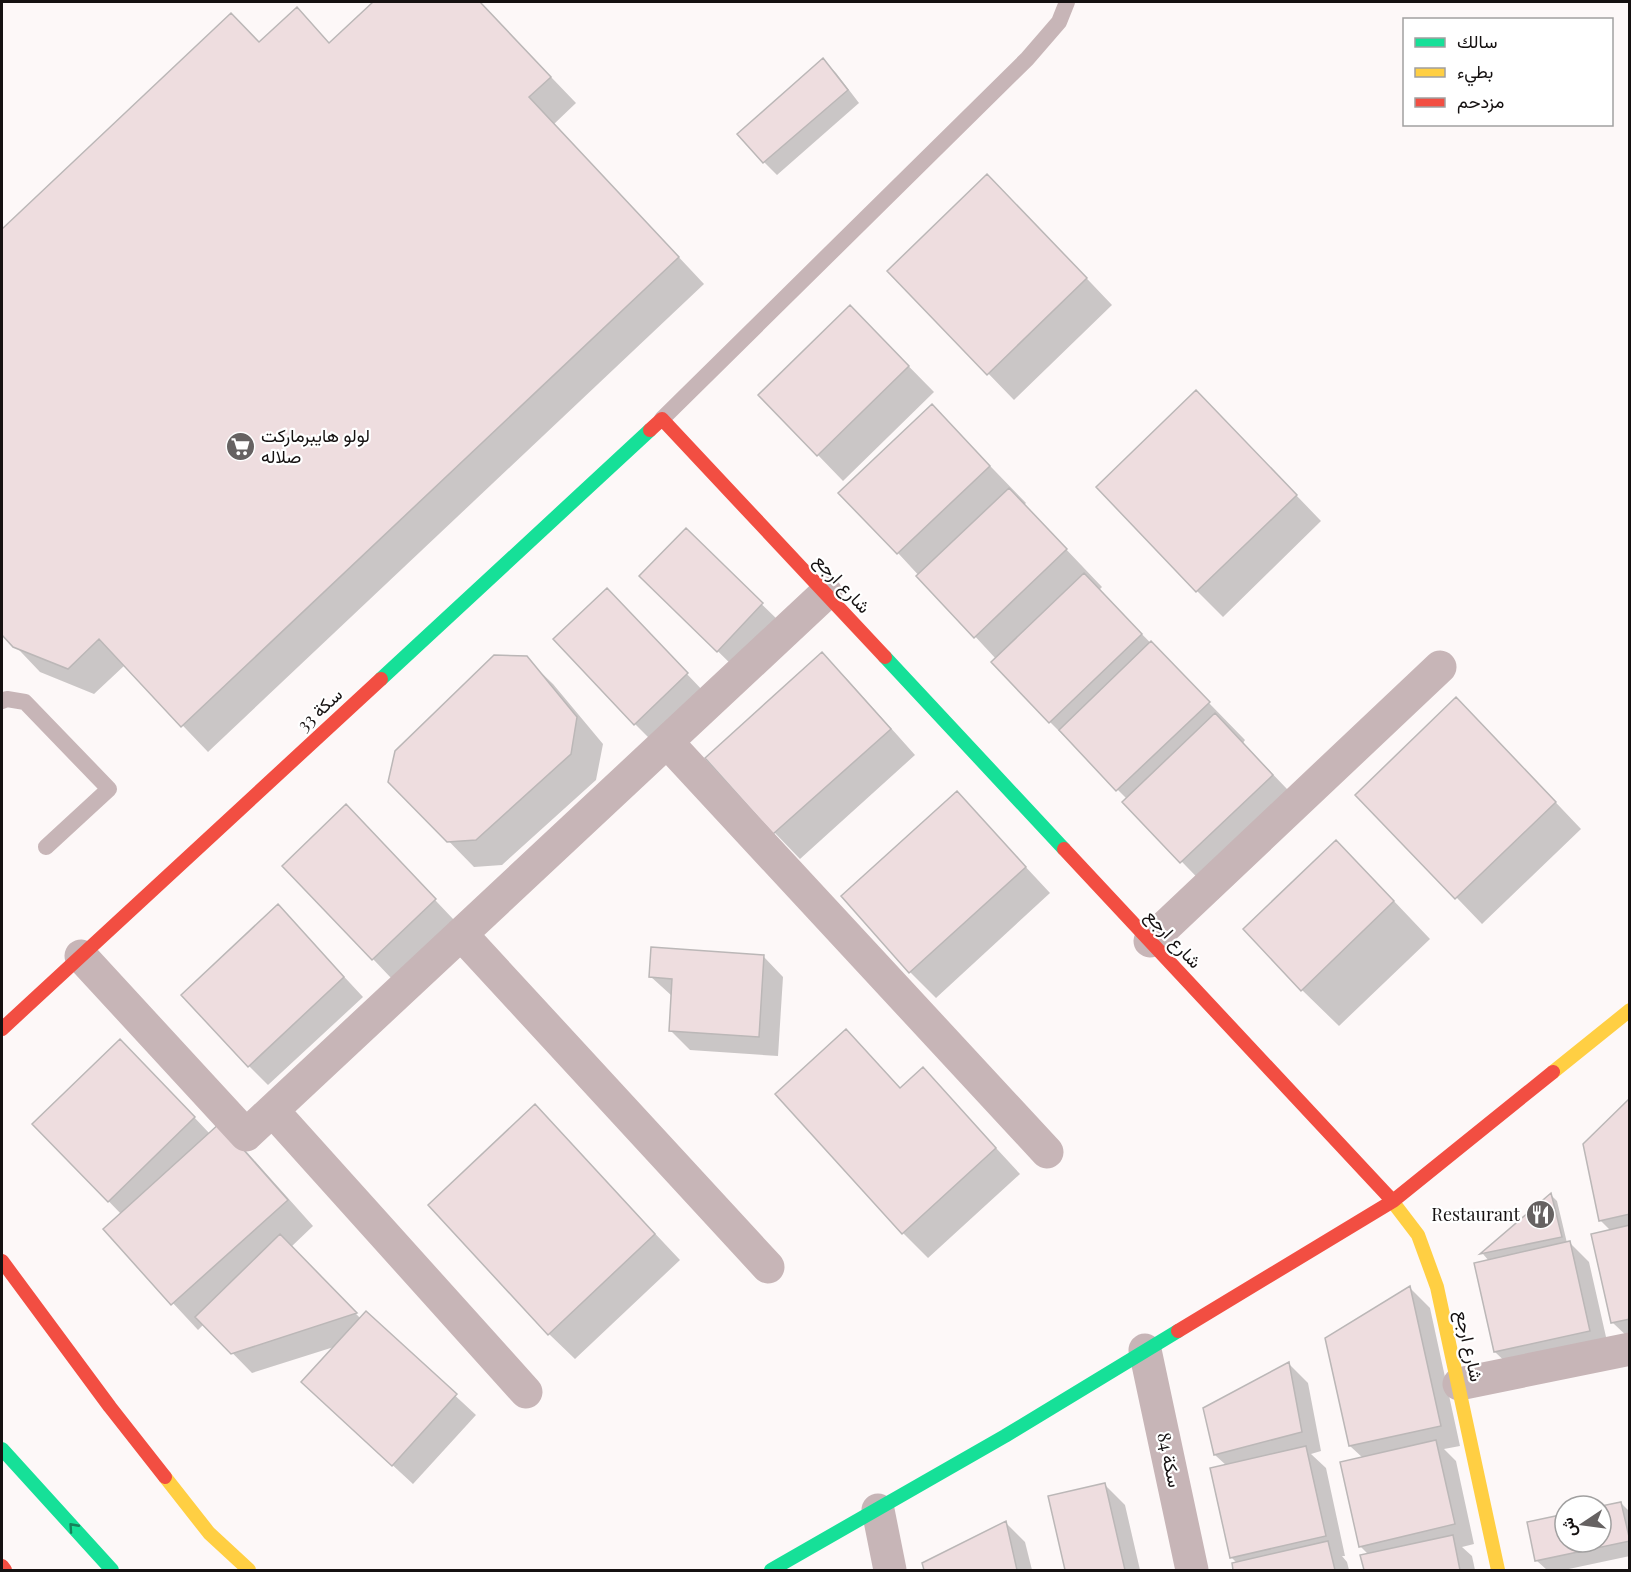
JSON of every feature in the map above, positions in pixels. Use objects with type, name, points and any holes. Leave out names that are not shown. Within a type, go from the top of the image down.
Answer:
[{"type":"main road","name":"شارع ارجع","points":[[662,419],[1393,1201],[1418,1235],[1437,1287],[1498,1570]]},
{"type":"main road","name":"سكة 33","points":[[2,1029],[662,419]]},
{"type":"main road","points":[[771,1570],[878,1510],[1393,1201],[1629,1010]]},
{"type":"main road","points":[[2,1261],[110,1407],[209,1533],[249,1570]]},
{"type":"main road","points":[[2,1449],[112,1570]]},
{"type":"main road","points":[[2,1566],[5,1570]]},
{"type":"street","points":[[81,956],[246,1135],[826,593]]},
{"type":"street","points":[[1150,941],[1440,667]]},
{"type":"street","points":[[667,742],[1047,1152]]},
{"type":"street","points":[[461,934],[768,1267]]},
{"type":"street","points":[[273,1111],[526,1392]]},
{"type":"street","points":[[1459,1384],[1629,1348]]},
{"type":"street","name":"سكة 84","points":[[1146,1350],[1192,1570]]},
{"type":"street","points":[[878,1510],[890,1570]]},
{"type":"lane","points":[[662,419],[1027,59],[1059,22],[1067,2]]},
{"type":"lane","points":[[2,701],[7,699],[25,702],[109,789],[46,847]]},
{"type":"building","name":"لولو هايبرماركت صلاله","points":[[373,2],[480,2],[551,77],[529,97],[679,257],[181,727],[99,639],[68,669],[13,647],[2,635],[2,229],[231,13],[259,42],[297,7],[329,43]]},
{"type":"building","points":[[823,58],[848,90],[763,163],[737,134]]},
{"type":"building","points":[[987,174],[1087,278],[987,375],[887,271]]},
{"type":"building","points":[[850,305],[909,366],[817,456],[758,395]]},
{"type":"building","points":[[1196,390],[1297,495],[1196,592],[1096,487]]},
{"type":"building","points":[[932,404],[990,466],[897,554],[838,493]]},
{"type":"building","points":[[1009,488],[1067,549],[974,638],[916,576]]},
{"type":"building","points":[[686,528],[763,603],[717,652],[639,576]]},
{"type":"building","points":[[1084,573],[1142,634],[1049,723],[991,662]]},
{"type":"building","points":[[607,588],[688,673],[634,725],[553,639]]},
{"type":"building","points":[[1151,641],[1210,702],[1116,791],[1059,730]]},
{"type":"building","points":[[822,652],[891,729],[773,834],[705,758]]},
{"type":"building","points":[[494,655],[527,656],[577,717],[571,754],[476,840],[447,842],[388,782],[395,751]]},
{"type":"building","points":[[1456,697],[1556,802],[1455,899],[1355,795]]},
{"type":"building","points":[[1215,713],[1273,775],[1180,863],[1122,802]]},
{"type":"building","points":[[957,791],[1026,867],[909,973],[841,896]]},
{"type":"building","points":[[346,804],[436,899],[372,960],[282,866]]},
{"type":"building","points":[[1336,840],[1394,901],[1301,991],[1243,929]]},
{"type":"building","points":[[278,904],[344,977],[248,1067],[181,995]]},
{"type":"building","points":[[651,947],[764,955],[759,1037],[669,1031],[672,979],[649,977]]},
{"type":"building","points":[[846,1029],[900,1088],[923,1067],[996,1148],[902,1234],[775,1094]]},
{"type":"building","points":[[120,1039],[195,1117],[108,1202],[32,1124]]},
{"type":"building","points":[[1630,1098],[1630,1214],[1599,1221],[1583,1144]]},
{"type":"building","points":[[535,1104],[655,1234],[548,1335],[428,1205]]},
{"type":"building","points":[[220,1123],[288,1200],[171,1305],[103,1229]]},
{"type":"building","name":"Restaurant","points":[[1551,1193],[1562,1237],[1480,1254]]},
{"type":"building","points":[[1630,1225],[1630,1319],[1611,1323],[1591,1234]]},
{"type":"building","points":[[280,1234],[357,1313],[231,1354],[195,1317]]},
{"type":"building","points":[[1570,1241],[1590,1331],[1494,1352],[1474,1263]]},
{"type":"building","points":[[1410,1286],[1441,1426],[1349,1446],[1325,1338]]},
{"type":"building","points":[[366,1311],[457,1394],[392,1466],[301,1382]]},
{"type":"building","points":[[1289,1362],[1302,1432],[1214,1455],[1203,1408]]},
{"type":"building","points":[[1436,1440],[1455,1524],[1359,1547],[1340,1462]]},
{"type":"building","points":[[1306,1446],[1326,1536],[1230,1558],[1210,1468]]},
{"type":"building","points":[[1105,1483],[1125,1570],[1065,1570],[1048,1496]]},
{"type":"building","points":[[1621,1502],[1630,1541],[1613,1545],[1613,1504]]},
{"type":"building","points":[[1553,1517],[1553,1554],[1568,1554],[1535,1561],[1527,1522]]},
{"type":"building","points":[[1006,1521],[1017,1570],[924,1570],[922,1563]]},
{"type":"building","points":[[1453,1535],[1460,1570],[1364,1570],[1360,1555]]},
{"type":"building","points":[[1328,1541],[1335,1570],[1233,1570],[1232,1563]]},
{"type":"traffic: fast","points":[[381,679],[650,430]]},
{"type":"traffic: fast","points":[[885,657],[1064,849]]},
{"type":"traffic: fast","points":[[771,1570],[1005,1436],[1178,1331]]},
{"type":"traffic: fast","points":[[2,1449],[112,1570]]},
{"type":"traffic: slow","points":[[1553,1072],[1630,1010]]},
{"type":"traffic: slow","points":[[1389,1197],[1418,1235],[1437,1287],[1498,1570]]},
{"type":"traffic: slow","points":[[165,1477],[209,1533],[249,1570]]},
{"type":"traffic: jam","points":[[650,430],[662,419],[885,657]]},
{"type":"traffic: jam","points":[[2,1029],[381,679]]},
{"type":"traffic: jam","points":[[1064,849],[1389,1197]]},
{"type":"traffic: jam","points":[[1178,1331],[1393,1201],[1553,1072]]},
{"type":"traffic: jam","points":[[2,1261],[165,1477]]},
{"type":"traffic: jam","points":[[2,1566],[5,1570]]},
{"type":"place","name":"لولو هايبرماركت صلاله","points":[[240,446]]},
{"type":"place","name":"Restaurant","points":[[1541,1215]]}]
